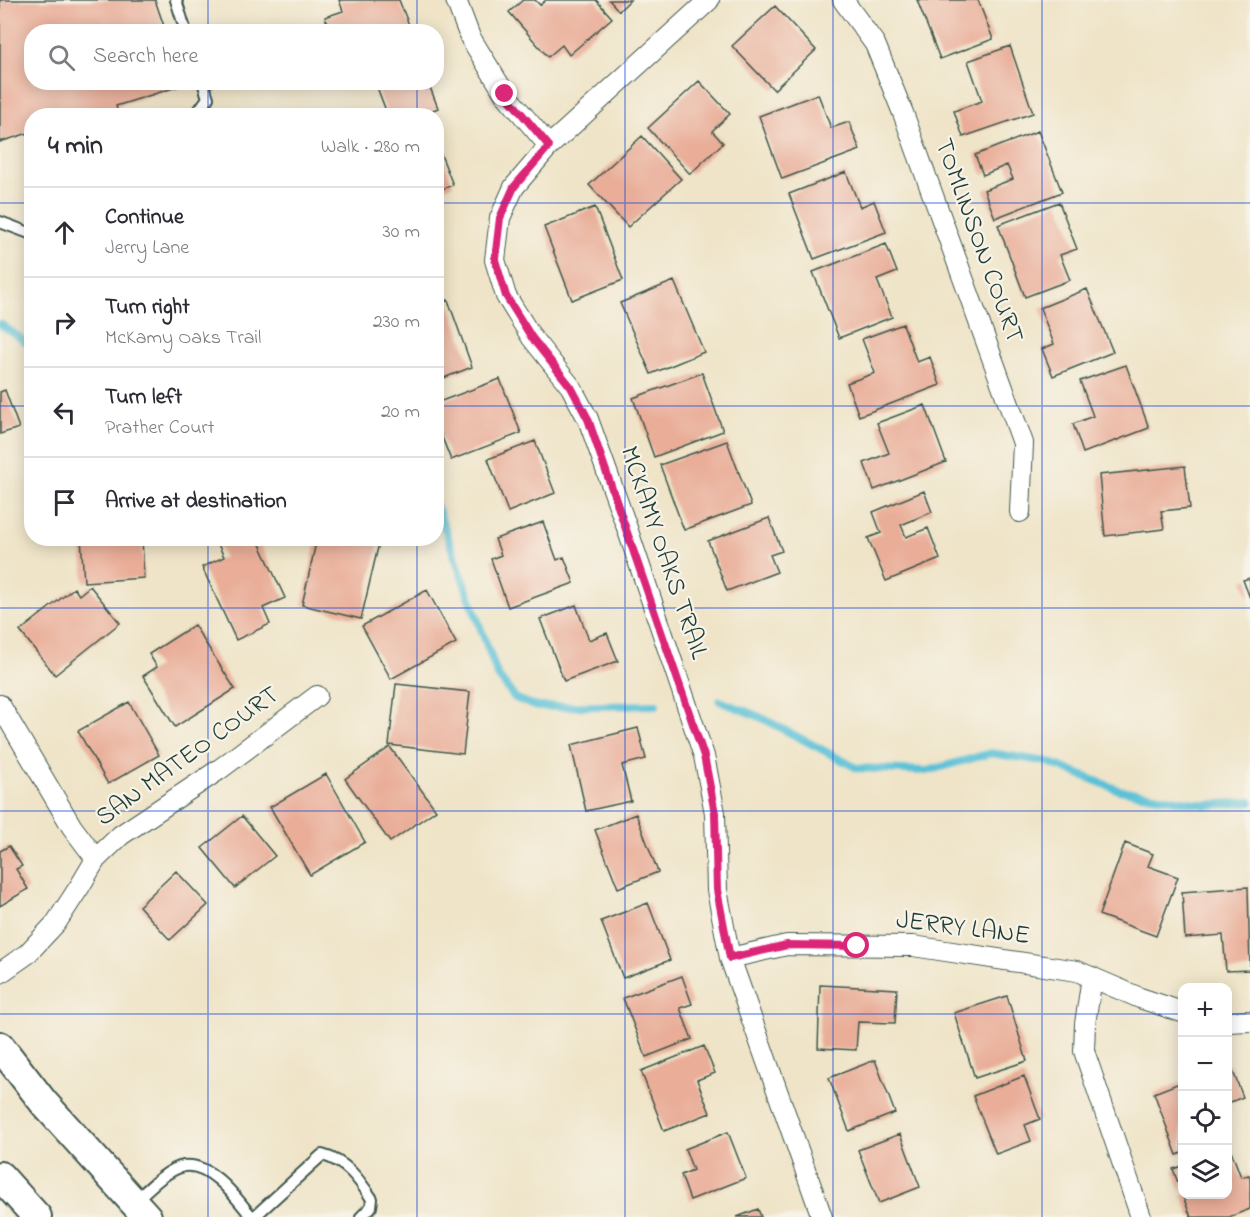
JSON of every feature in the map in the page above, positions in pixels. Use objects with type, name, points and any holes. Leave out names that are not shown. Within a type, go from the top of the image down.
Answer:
[{"type":"main road","points":[[0,1046],[132,1212]]},
{"type":"main road","points":[[0,1176],[37,1217]]},
{"type":"street","points":[[456,0],[470,37],[505,94],[549,146]]},
{"type":"street","name":"MCKAMY OAKS TRAIL","points":[[709,0],[549,146],[514,187],[500,218],[495,260],[506,296],[532,338],[571,387],[588,419],[701,745],[715,813],[717,890],[730,958],[822,1217]]},
{"type":"street","name":"TOMLINSON COURT","points":[[843,0],[875,44],[903,113],[1023,442],[1020,512]]},
{"type":"street","name":"SAN MATEO COURT","points":[[0,973],[27,954],[56,923],[96,859],[121,835],[220,769],[318,696]]},
{"type":"street","points":[[0,705],[72,826],[96,859]]},
{"type":"street","name":"JERRY LANE","points":[[730,958],[787,945],[913,946],[1077,971],[1140,998],[1178,1011]]},
{"type":"street","points":[[1092,977],[1085,1024],[1084,1051],[1141,1217]]},
{"type":"street","points":[[1232,1022],[1250,1021]]},
{"type":"lane","points":[[176,0],[184,24]]},
{"type":"lane","points":[[201,108],[208,98],[206,90]]},
{"type":"lane","points":[[0,222],[24,231]]},
{"type":"lane","points":[[132,1212],[165,1175],[184,1166],[204,1168],[225,1186],[253,1217],[321,1155],[333,1158],[354,1173],[372,1198],[371,1207],[362,1217]]},
{"type":"building","points":[[0,0],[155,0],[163,24],[24,24],[24,90],[167,90],[116,106],[117,108],[24,108],[24,134],[0,142]]},
{"type":"building","points":[[339,0],[399,0],[409,24],[327,24],[325,17],[343,11]]},
{"type":"building","points":[[523,0],[535,0],[540,5],[546,0],[596,0],[612,18],[569,55],[562,45],[548,57],[509,12]]},
{"type":"building","points":[[609,0],[630,0],[619,11]]},
{"type":"building","points":[[917,0],[978,0],[993,39],[940,59]]},
{"type":"building","points":[[775,6],[816,50],[774,90],[732,46]]},
{"type":"building","points":[[1010,46],[1033,113],[963,137],[954,111],[982,101],[968,61]]},
{"type":"building","points":[[699,81],[730,114],[712,131],[723,143],[690,174],[648,128]]},
{"type":"building","points":[[378,90],[431,90],[438,108],[385,108]]},
{"type":"building","points":[[818,94],[831,128],[849,122],[860,150],[782,179],[759,116]]},
{"type":"building","points":[[1038,131],[1062,192],[995,218],[984,190],[1013,179],[1007,165],[983,175],[975,155]]},
{"type":"building","points":[[642,136],[681,179],[628,227],[589,185]]},
{"type":"building","points":[[444,162],[453,185],[444,188]]},
{"type":"building","points":[[846,172],[860,207],[874,201],[886,232],[814,259],[789,194]]},
{"type":"building","points":[[1059,202],[1077,249],[1060,255],[1070,280],[1025,297],[998,225]]},
{"type":"building","points":[[595,207],[623,280],[572,300],[544,227]]},
{"type":"building","points":[[886,244],[897,272],[877,280],[892,317],[839,338],[813,272]]},
{"type":"building","points":[[674,281],[704,352],[651,374],[620,303]]},
{"type":"building","points":[[1087,289],[1113,352],[1053,376],[1042,349],[1054,344],[1040,308]]},
{"type":"building","points":[[448,300],[472,367],[444,378],[444,302]]},
{"type":"building","points":[[903,324],[917,362],[930,357],[940,385],[859,416],[847,383],[875,373],[862,339]]},
{"type":"building","points":[[1126,365],[1149,428],[1083,453],[1073,424],[1093,416],[1080,381]]},
{"type":"building","points":[[702,373],[723,431],[654,457],[633,398]]},
{"type":"building","points":[[500,379],[521,433],[451,460],[444,442],[444,400]]},
{"type":"building","points":[[5,390],[19,428],[0,434],[0,392]]},
{"type":"building","points":[[925,405],[946,462],[874,490],[864,463],[889,453],[877,423]]},
{"type":"building","points":[[535,441],[555,493],[508,512],[488,459]]},
{"type":"building","points":[[727,441],[751,505],[684,530],[660,465]]},
{"type":"building","points":[[1185,466],[1190,508],[1161,511],[1164,529],[1105,536],[1099,475]]},
{"type":"building","points":[[924,491],[932,512],[901,525],[906,537],[928,528],[940,559],[886,581],[868,538],[881,533],[873,512]]},
{"type":"building","points":[[769,518],[782,551],[770,555],[777,572],[727,591],[708,541]]},
{"type":"building","points":[[543,522],[557,560],[564,557],[574,583],[508,607],[491,559],[501,555],[495,539]]},
{"type":"building","points":[[82,546],[142,546],[144,578],[84,582]]},
{"type":"building","points":[[219,546],[261,546],[285,598],[263,608],[270,624],[236,640],[202,567],[224,557]]},
{"type":"building","points":[[315,546],[378,546],[361,619],[302,605]]},
{"type":"building","points":[[1250,578],[1250,598],[1243,580]]},
{"type":"building","points":[[90,586],[120,623],[55,675],[20,631],[74,588],[79,595]]},
{"type":"building","points":[[427,590],[456,643],[391,679],[362,626]]},
{"type":"building","points":[[576,605],[589,640],[607,633],[618,661],[564,681],[540,619]]},
{"type":"building","points":[[194,625],[235,689],[175,727],[143,676],[157,667],[149,654]]},
{"type":"building","points":[[396,684],[470,692],[463,754],[389,745]]},
{"type":"building","points":[[129,702],[159,755],[108,784],[78,731]]},
{"type":"building","points":[[638,728],[646,759],[622,765],[631,801],[586,811],[571,745]]},
{"type":"building","points":[[390,747],[436,810],[390,842],[345,779]]},
{"type":"building","points":[[326,774],[365,842],[310,875],[270,807]]},
{"type":"building","points":[[636,814],[658,872],[618,888],[595,830]]},
{"type":"building","points":[[242,816],[275,856],[235,888],[202,848]]},
{"type":"building","points":[[1125,843],[1153,854],[1148,866],[1178,877],[1156,936],[1099,915]]},
{"type":"building","points":[[9,846],[22,866],[16,869],[28,889],[0,906],[0,851]]},
{"type":"building","points":[[176,871],[208,905],[170,940],[139,906]]},
{"type":"building","points":[[1248,887],[1250,970],[1226,971],[1223,935],[1185,938],[1182,892]]},
{"type":"building","points":[[648,903],[670,960],[623,978],[601,921]]},
{"type":"building","points":[[682,976],[692,1004],[680,1008],[692,1039],[646,1057],[623,998]]},
{"type":"building","points":[[820,985],[897,989],[895,1023],[858,1022],[856,1050],[818,1048]]},
{"type":"building","points":[[1007,996],[1027,1061],[975,1078],[954,1013]]},
{"type":"building","points":[[704,1046],[715,1073],[697,1080],[710,1113],[664,1131],[641,1071]]},
{"type":"building","points":[[875,1060],[895,1113],[849,1131],[829,1078]]},
{"type":"building","points":[[1232,1069],[1243,1097],[1232,1101]]},
{"type":"building","points":[[1024,1076],[1040,1119],[1025,1125],[1031,1141],[996,1154],[973,1096]]},
{"type":"building","points":[[1178,1084],[1177,1155],[1154,1093]]},
{"type":"building","points":[[728,1132],[746,1178],[690,1200],[681,1175],[693,1170],[685,1149]]},
{"type":"building","points":[[900,1134],[920,1187],[879,1203],[858,1150]]},
{"type":"building","points":[[1232,1153],[1241,1177],[1249,1175],[1250,1178],[1250,1209],[1229,1217],[1191,1217],[1184,1199],[1232,1199]]},
{"type":"building","points":[[1178,1167],[1178,1183],[1173,1169]]},
{"type":"building","points":[[758,1209],[761,1217],[737,1217]]},
{"type":"waterway","points":[[0,324],[24,340]]},
{"type":"waterway","points":[[444,527],[498,676],[515,698],[537,707],[656,705]]},
{"type":"waterway","points":[[720,701],[760,717],[857,768],[927,771],[991,753],[1048,762],[1119,790],[1206,805],[1250,802]]},
{"type":"route","points":[[505,94],[549,146],[514,187],[500,218],[495,260],[506,296],[532,338],[571,387],[588,419],[704,756],[715,813],[717,890],[730,958],[787,945],[857,946]]}]
